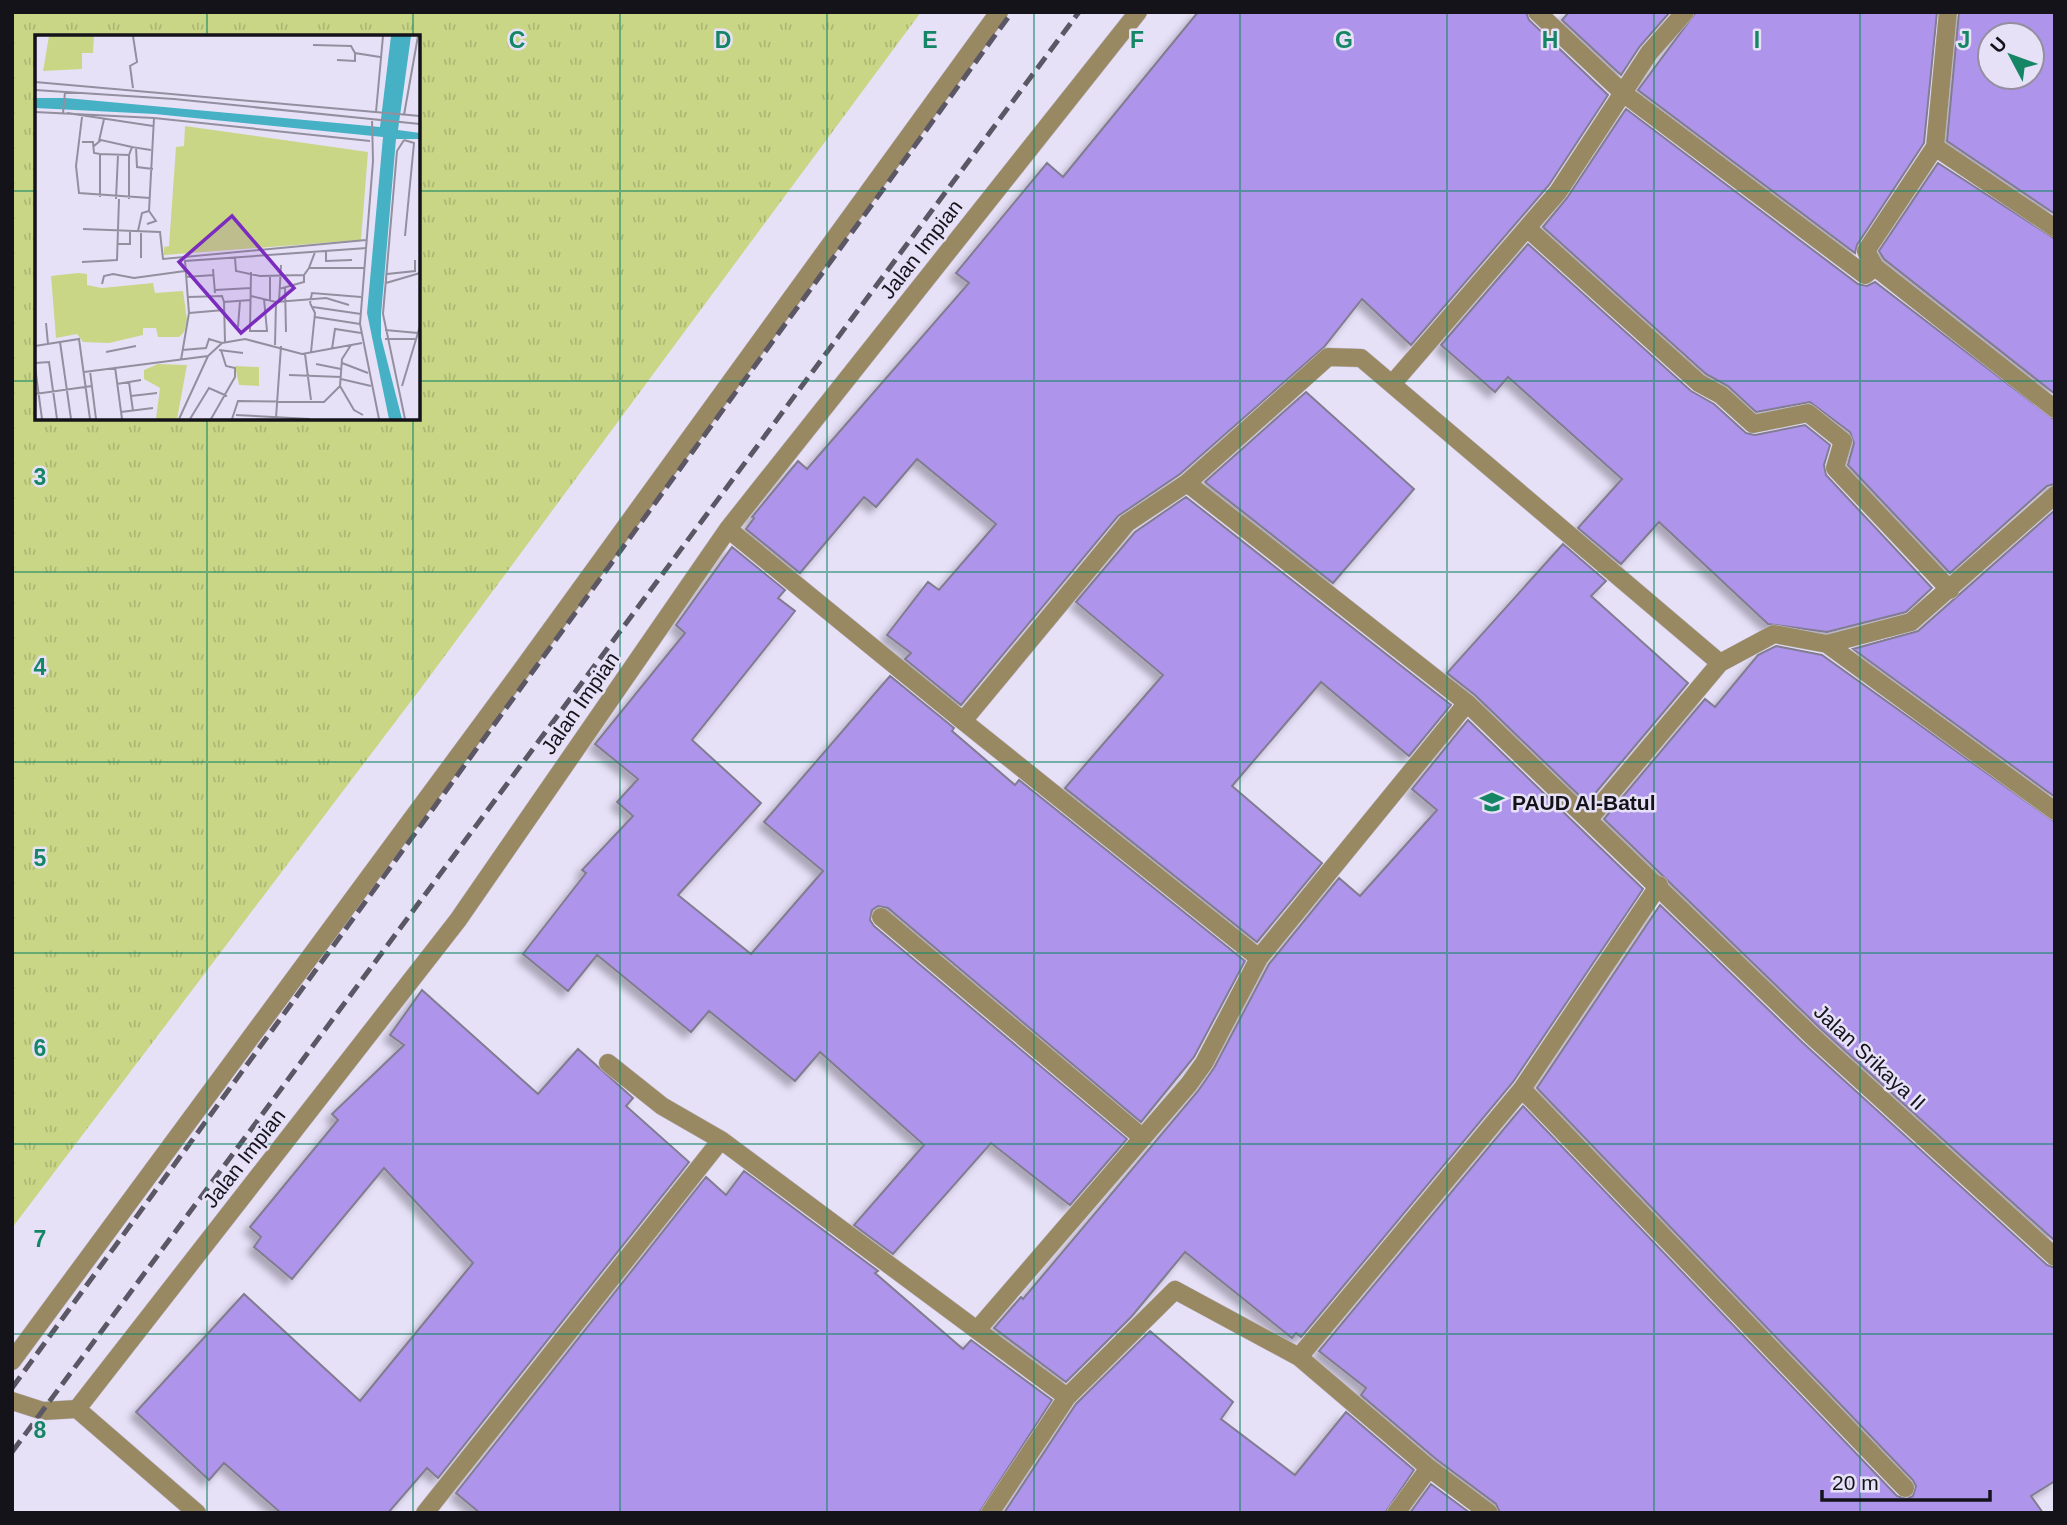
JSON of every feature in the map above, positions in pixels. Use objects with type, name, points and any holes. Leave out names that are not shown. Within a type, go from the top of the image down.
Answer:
[{"type":"street","points":[[12,1361],[526,663],[999,12]]},
{"type":"street","name":"Jalan Impian","points":[[77,1409],[458,920],[728,529],[1138,12]]},
{"type":"street","points":[[1537,12],[1623,93],[1865,275],[1875,267]]},
{"type":"street","points":[[1393,383],[1558,192],[1649,53],[1685,12]]},
{"type":"street","points":[[1948,12],[1935,147],[1866,251],[1875,267],[2055,410]]},
{"type":"street","points":[[1935,147],[2055,228]]},
{"type":"street","points":[[1527,228],[1699,383],[1721,395],[1753,425],[1808,413],[1843,441],[1835,468],[1950,590]]},
{"type":"street","points":[[963,721],[1127,523],[1187,484],[1328,357],[1361,358],[1720,663]]},
{"type":"street","name":"Jalan Srikaya II","points":[[1187,484],[1467,704],[1659,885],[1811,1035],[2055,1257]]},
{"type":"street","points":[[1827,645],[1911,622],[2054,496]]},
{"type":"street","points":[[728,529],[1259,958]]},
{"type":"street","points":[[1589,819],[1720,663],[1774,634],[1827,645],[2055,811]]},
{"type":"street","points":[[977,1330],[1143,1138],[1204,1063],[1259,958],[1467,704]]},
{"type":"street","points":[[1299,1357],[1522,1089],[1659,885]]},
{"type":"street","points":[[881,917],[1143,1138]]},
{"type":"street","points":[[608,1063],[662,1106],[721,1140],[1067,1397]]},
{"type":"street","points":[[1522,1089],[1905,1488]]},
{"type":"street","points":[[425,1513],[721,1140]]},
{"type":"street","points":[[990,1513],[1067,1397],[1175,1290],[1299,1357],[1429,1468],[1489,1513]]},
{"type":"street","points":[[12,1401],[43,1411],[77,1409],[197,1513]]},
{"type":"street","points":[[1396,1513],[1429,1468]]},
{"type":"green space","points":[[12,12],[921,12],[421,688],[12,1228]]},
{"type":"building","points":[[1198,12],[1526,12],[1529,20],[1608,95],[1549,185],[1411,345],[1362,299],[1324,347],[1180,474],[1118,516],[961,705],[905,659],[911,653],[887,635],[928,582],[939,590],[996,524],[917,459],[876,507],[864,497],[800,573],[746,529],[754,518],[752,517],[798,461],[807,469],[969,283],[956,273],[1047,163],[1063,177]]},
{"type":"building","points":[[1569,12],[1670,12],[1640,46],[1621,75],[1562,20]]},
{"type":"building","points":[[1696,12],[1937,12],[1924,143],[1857,245],[1855,253],[1638,90]]},
{"type":"building","points":[[1959,12],[2055,12],[2055,214],[1947,141]]},
{"type":"building","points":[[1626,109],[1858,284],[1867,286],[1875,282],[2055,420],[2055,484],[2047,486],[1950,573],[1848,465],[1854,443],[1850,432],[1810,402],[1756,412],[1728,386],[1706,374],[1543,227],[1567,198]]},
{"type":"building","points":[[1938,163],[2055,239],[2055,394],[1884,259],[1879,251]]},
{"type":"building","points":[[1528,244],[1691,391],[1714,404],[1746,433],[1755,435],[1805,425],[1830,445],[1824,465],[1826,475],[1932,588],[1906,612],[1827,632],[1768,624],[1659,522],[1621,564],[1578,528],[1622,479],[1508,377],[1495,392],[1441,345]]},
{"type":"building","points":[[1306,392],[1414,489],[1333,583],[1205,482]]},
{"type":"building","points":[[1186,497],[1451,705],[1409,756],[1321,682],[1232,786],[1322,863],[1257,942],[1065,788],[1163,675],[1076,602],[1135,532]]},
{"type":"building","points":[[2055,510],[2055,797],[1853,649],[1918,631]]},
{"type":"building","points":[[1563,544],[1606,581],[1591,596],[1688,683],[1587,803],[1475,695],[1447,673]]},
{"type":"building","points":[[732,547],[785,590],[778,598],[795,611],[692,740],[761,803],[678,895],[751,954],[823,871],[764,822],[890,676],[954,728],[952,731],[1015,785],[1019,780],[1245,961],[1194,1057],[1141,1122],[888,908],[878,906],[872,910],[870,920],[874,926],[1127,1139],[1070,1205],[991,1143],[893,1254],[854,1225],[924,1145],[820,1052],[795,1081],[709,1011],[691,1032],[597,955],[568,991],[523,954],[586,873],[582,870],[633,816],[617,802],[638,779],[595,744],[685,633],[676,625]]},
{"type":"building","points":[[1776,646],[1822,655],[2055,822],[2055,1241],[1819,1027],[1604,819],[1705,699],[1715,707],[1758,655]]},
{"type":"building","points":[[1468,720],[1643,889],[1513,1082],[1301,1337],[1296,1333],[1292,1338],[1185,1252],[1132,1316],[1066,1382],[994,1328],[1021,1297],[1023,1299],[1198,1091],[1214,1068],[1269,964],[1339,878],[1360,896],[1437,810],[1412,789]]},
{"type":"building","points":[[1660,905],[1803,1043],[2047,1265],[2055,1268],[2055,1481],[2031,1496],[2043,1513],[1500,1513],[1496,1504],[1436,1459],[1361,1395],[1366,1388],[1319,1351],[1523,1106],[1897,1496],[1907,1499],[1913,1496],[1916,1486],[1913,1480],[1537,1088]]},
{"type":"building","points":[[422,990],[538,1094],[578,1049],[633,1098],[626,1106],[689,1162],[438,1478],[427,1468],[388,1513],[281,1513],[224,1463],[209,1480],[136,1412],[244,1294],[360,1401],[473,1263],[384,1168],[292,1279],[254,1247],[261,1237],[250,1227],[338,1120],[332,1114],[404,1045],[390,1035]]},
{"type":"building","points":[[744,1171],[878,1271],[875,1273],[963,1349],[971,1340],[1052,1400],[979,1513],[480,1513],[456,1493],[706,1177],[726,1195]]},
{"type":"building","points":[[1150,1331],[1233,1402],[1221,1419],[1295,1475],[1346,1412],[1414,1470],[1385,1513],[1004,1513],[1076,1404]]},
{"type":"building","points":[[1431,1484],[1470,1513],[1410,1513]]},
{"type":"railway","points":[[12,1388],[1012,12]]},
{"type":"railway","points":[[12,1452],[1079,12]]},
{"type":"place","name":"PAUD Al-Batul","points":[[1492,802]]}]
